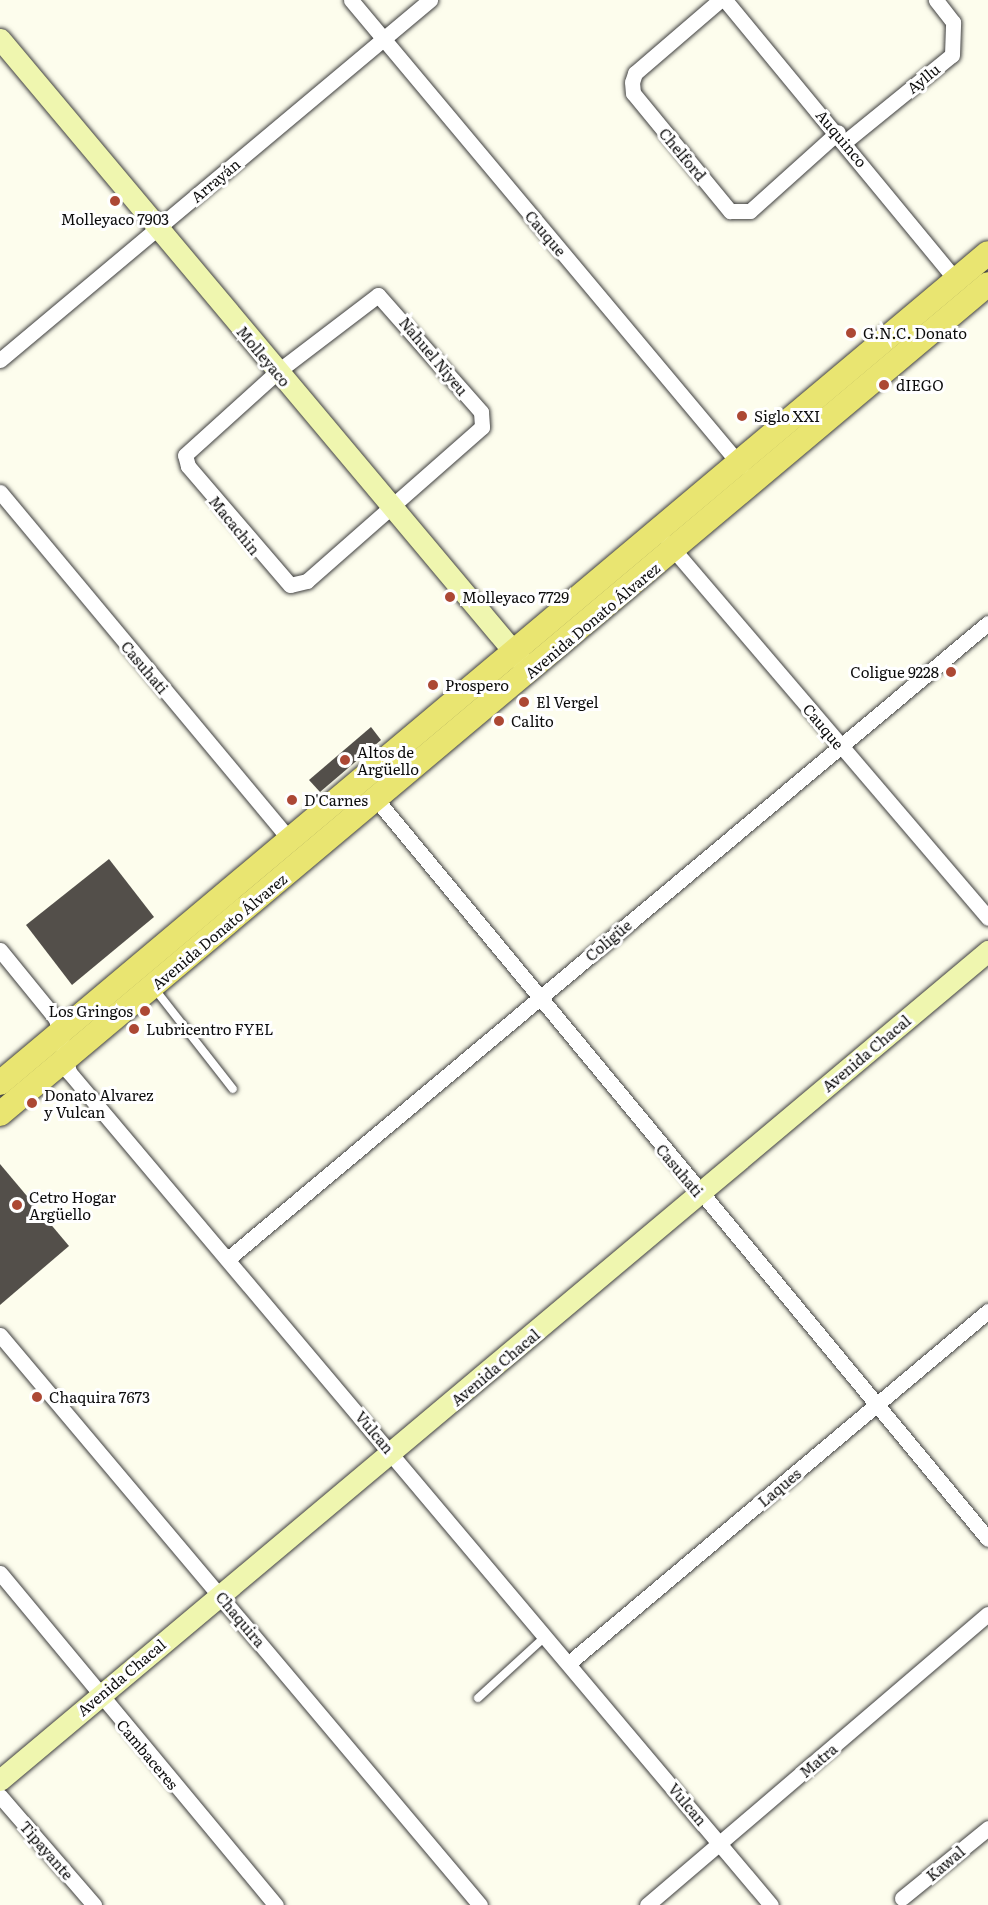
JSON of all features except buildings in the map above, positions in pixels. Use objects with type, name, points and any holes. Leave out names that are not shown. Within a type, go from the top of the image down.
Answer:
[{"type":"main road","name":"Molleyaco","points":[[0,39],[523,663]]},
{"type":"main road","name":"Avenida Donato Álvarez","points":[[667,542],[741,466],[988,253]]},
{"type":"main road","name":"Avenida Donato Álvarez","points":[[0,1083],[291,841],[523,663],[667,542],[985,291]]},
{"type":"main road","name":"Avenida Donato Álvarez","points":[[0,1114],[376,799],[523,663]]},
{"type":"main road","name":"Avenida Chacal","points":[[0,1780],[99,1695],[393,1453],[988,951]]},
{"type":"street","name":"Cauque","points":[[351,0],[741,466]]},
{"type":"street","name":"Arrayán","points":[[0,360],[430,0]]},
{"type":"street","name":"Auquinco","points":[[722,0],[842,137],[956,280]]},
{"type":"street","name":"Chelford","points":[[722,0],[635,73],[632,82],[633,93],[730,211],[750,211],[842,137]]},
{"type":"street","name":"Ayllu","points":[[842,137],[952,55],[953,21],[936,0]]},
{"type":"street","name":"Nahuel Niyeu","points":[[277,372],[378,295],[481,412],[482,426],[391,508]]},
{"type":"street","name":"Macachin","points":[[277,372],[185,455],[188,466],[282,582],[296,586],[308,581],[391,508]]},
{"type":"street","name":"Casuhati","points":[[0,492],[291,841]]},
{"type":"street","name":"Cauque","points":[[667,542],[988,918]]},
{"type":"street","name":"Coligüe","points":[[230,1257],[988,623]]},
{"type":"street","name":"Casuhati","points":[[376,799],[537,999],[988,1539]]},
{"type":"street","points":[[0,951],[62,1031],[64,1062]]},
{"type":"street","name":"Vulcan","points":[[64,1062],[721,1842],[771,1905]]},
{"type":"street","name":"Laques","points":[[570,1662],[988,1311]]},
{"type":"street","name":"Chaquira","points":[[0,1335],[221,1594],[480,1905]]},
{"type":"street","name":"Cambaceres","points":[[0,1573],[99,1695],[276,1905]]},
{"type":"street","name":"Matra","points":[[647,1905],[988,1614]]},
{"type":"street","name":"Tipayante","points":[[0,1796],[94,1905]]},
{"type":"street","name":"Kawal","points":[[902,1898],[988,1828]]},
{"type":"lane","points":[[153,987],[233,1089]]},
{"type":"lane","points":[[478,1698],[547,1635]]},
{"type":"place","name":"Molleyaco 7903","points":[[115,201]]},
{"type":"place","name":"G.N.C. Donato","points":[[851,333]]},
{"type":"place","name":"dIEGO","points":[[884,385]]},
{"type":"place","name":"Siglo XXI","points":[[742,416]]},
{"type":"place","name":"Molleyaco 7729","points":[[450,597]]},
{"type":"place","name":"Coligue 9228","points":[[951,672]]},
{"type":"place","name":"Prospero","points":[[433,685]]},
{"type":"place","name":"El Vergel","points":[[524,702]]},
{"type":"place","name":"Calito","points":[[499,721]]},
{"type":"place","name":"Altos de Argüello","points":[[345,760]]},
{"type":"place","name":"D'Carnes","points":[[292,800]]},
{"type":"place","name":"Los Gringos","points":[[145,1011]]},
{"type":"place","name":"Lubricentro FYEL","points":[[134,1029]]},
{"type":"place","name":"Donato Alvarez y Vulcan","points":[[32,1103]]},
{"type":"place","name":"Cetro Hogar Argüello","points":[[17,1205]]},
{"type":"place","name":"Chaquira 7673","points":[[37,1397]]}]
